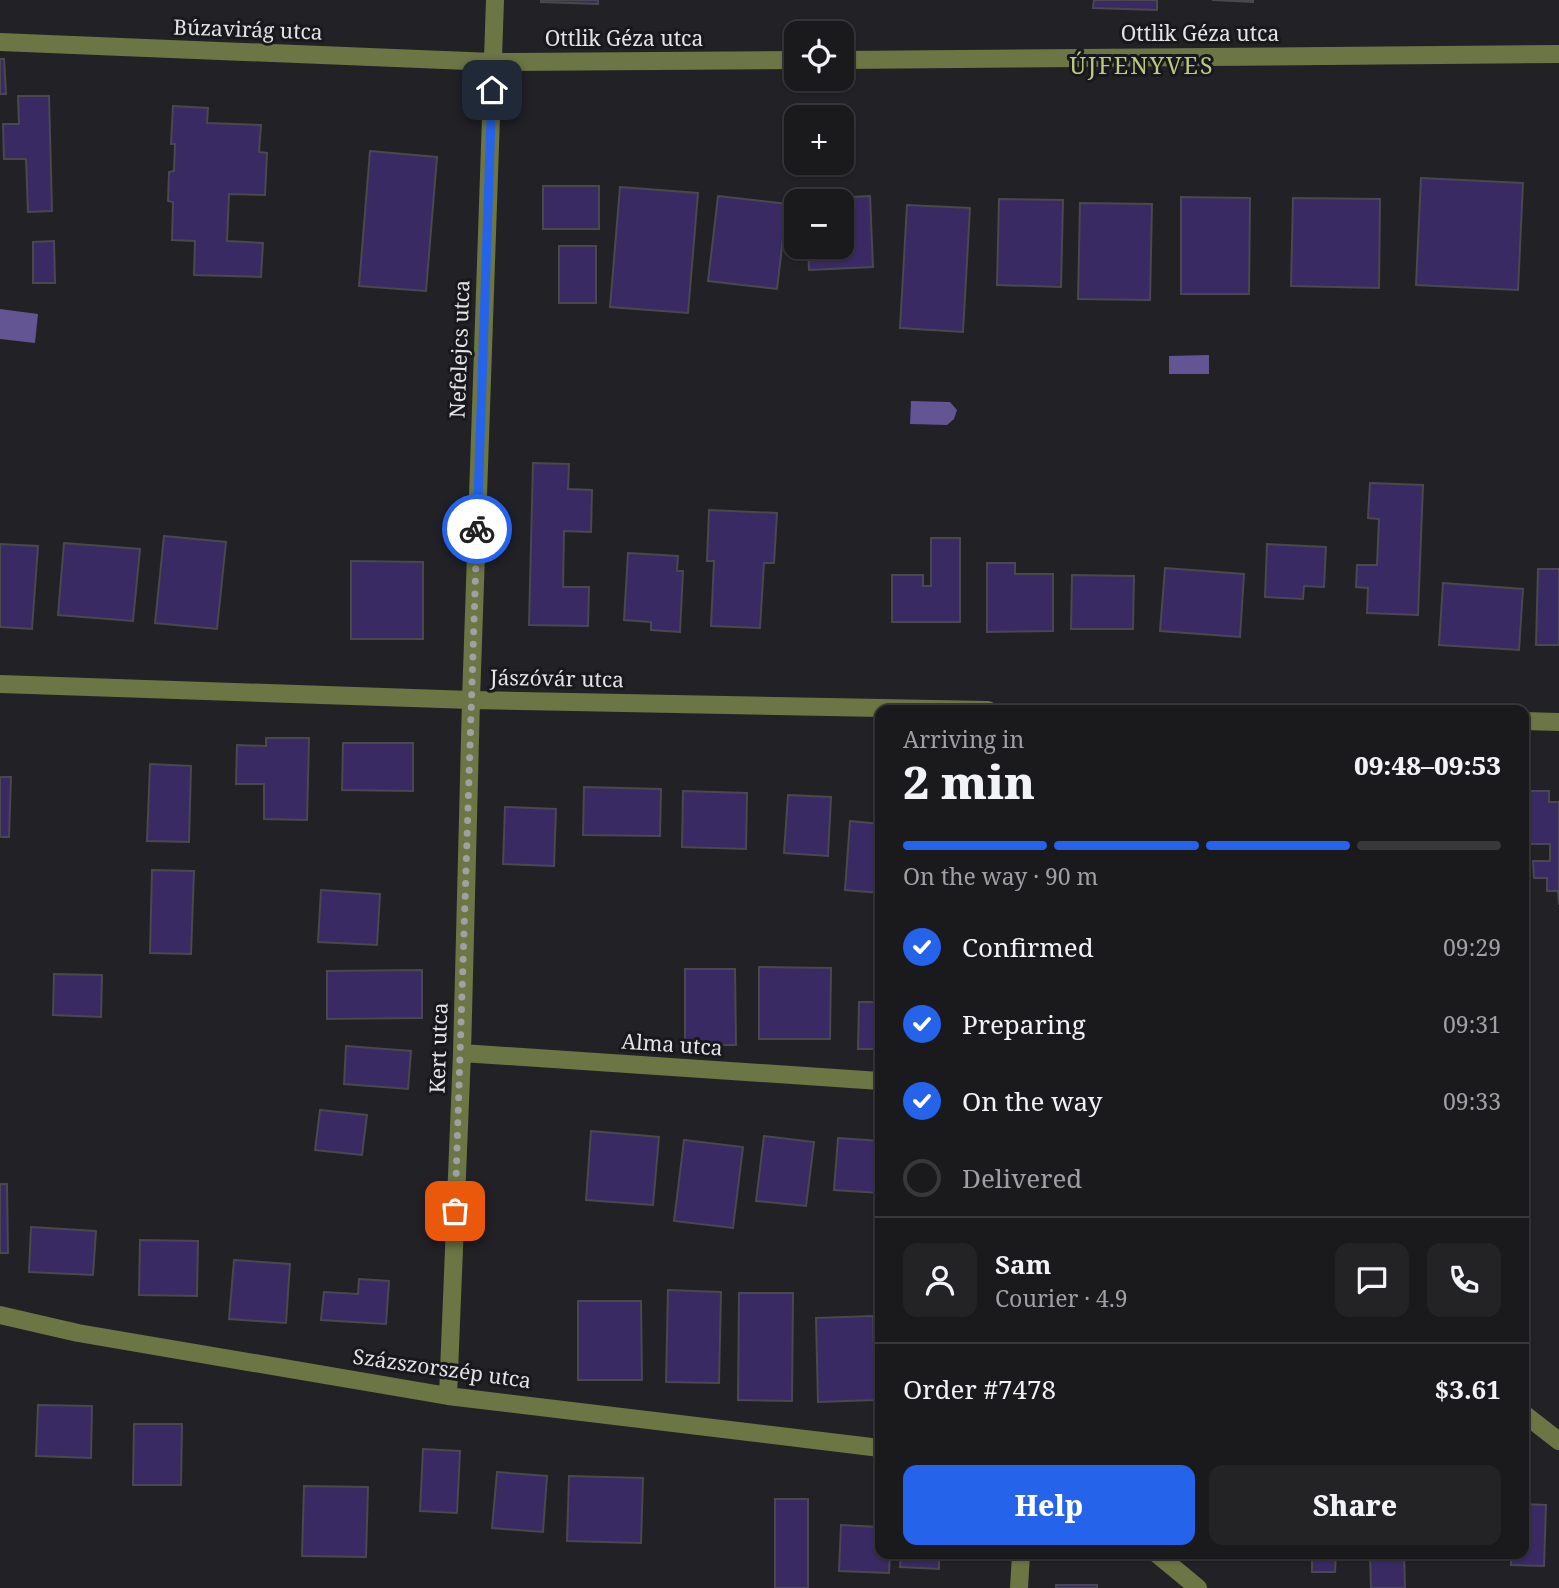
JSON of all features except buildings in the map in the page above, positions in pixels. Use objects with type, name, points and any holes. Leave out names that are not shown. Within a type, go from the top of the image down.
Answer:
[{"type":"street","name":"Nefelejcs utca","points":[[471,700],[495,0]]},
{"type":"street","name":"Búzavirág utca","points":[[0,42],[493,62]]},
{"type":"street","name":"Ottlik Géza utca","points":[[854,60],[1559,54]]},
{"type":"street","name":"Ottlik Géza utca","points":[[493,62],[784,60]]},
{"type":"street","name":"Jászóvár utca","points":[[0,684],[471,700],[875,708]]},
{"type":"street","name":"Kert utca","points":[[448,1396],[462,1053],[471,700]]},
{"type":"street","points":[[1529,721],[1559,722]]},
{"type":"street","name":"Alma utca","points":[[462,1053],[875,1081]]},
{"type":"street","name":"Százszorszép utca","points":[[0,1315],[78,1333],[448,1396],[875,1447]]},
{"type":"street","points":[[1529,1418],[1559,1441]]},
{"type":"street","points":[[1019,1588],[1021,1559]]},
{"type":"street","points":[[1163,1559],[1198,1588]]},
{"type":"shaded area","points":[[0,309],[38,314],[35,343],[0,339]]},
{"type":"shaded area","points":[[1209,355],[1209,374],[1169,374],[1169,356]]},
{"type":"shaded area","points":[[911,401],[950,402],[957,410],[954,419],[947,425],[910,424]]},
{"type":"way so far","points":[[455,1211],[477,529]]},
{"type":"district","name":"ÚJFENYVES","points":[[1142,66]]},
{"type":"route","points":[[477,529],[492,90]]}]
